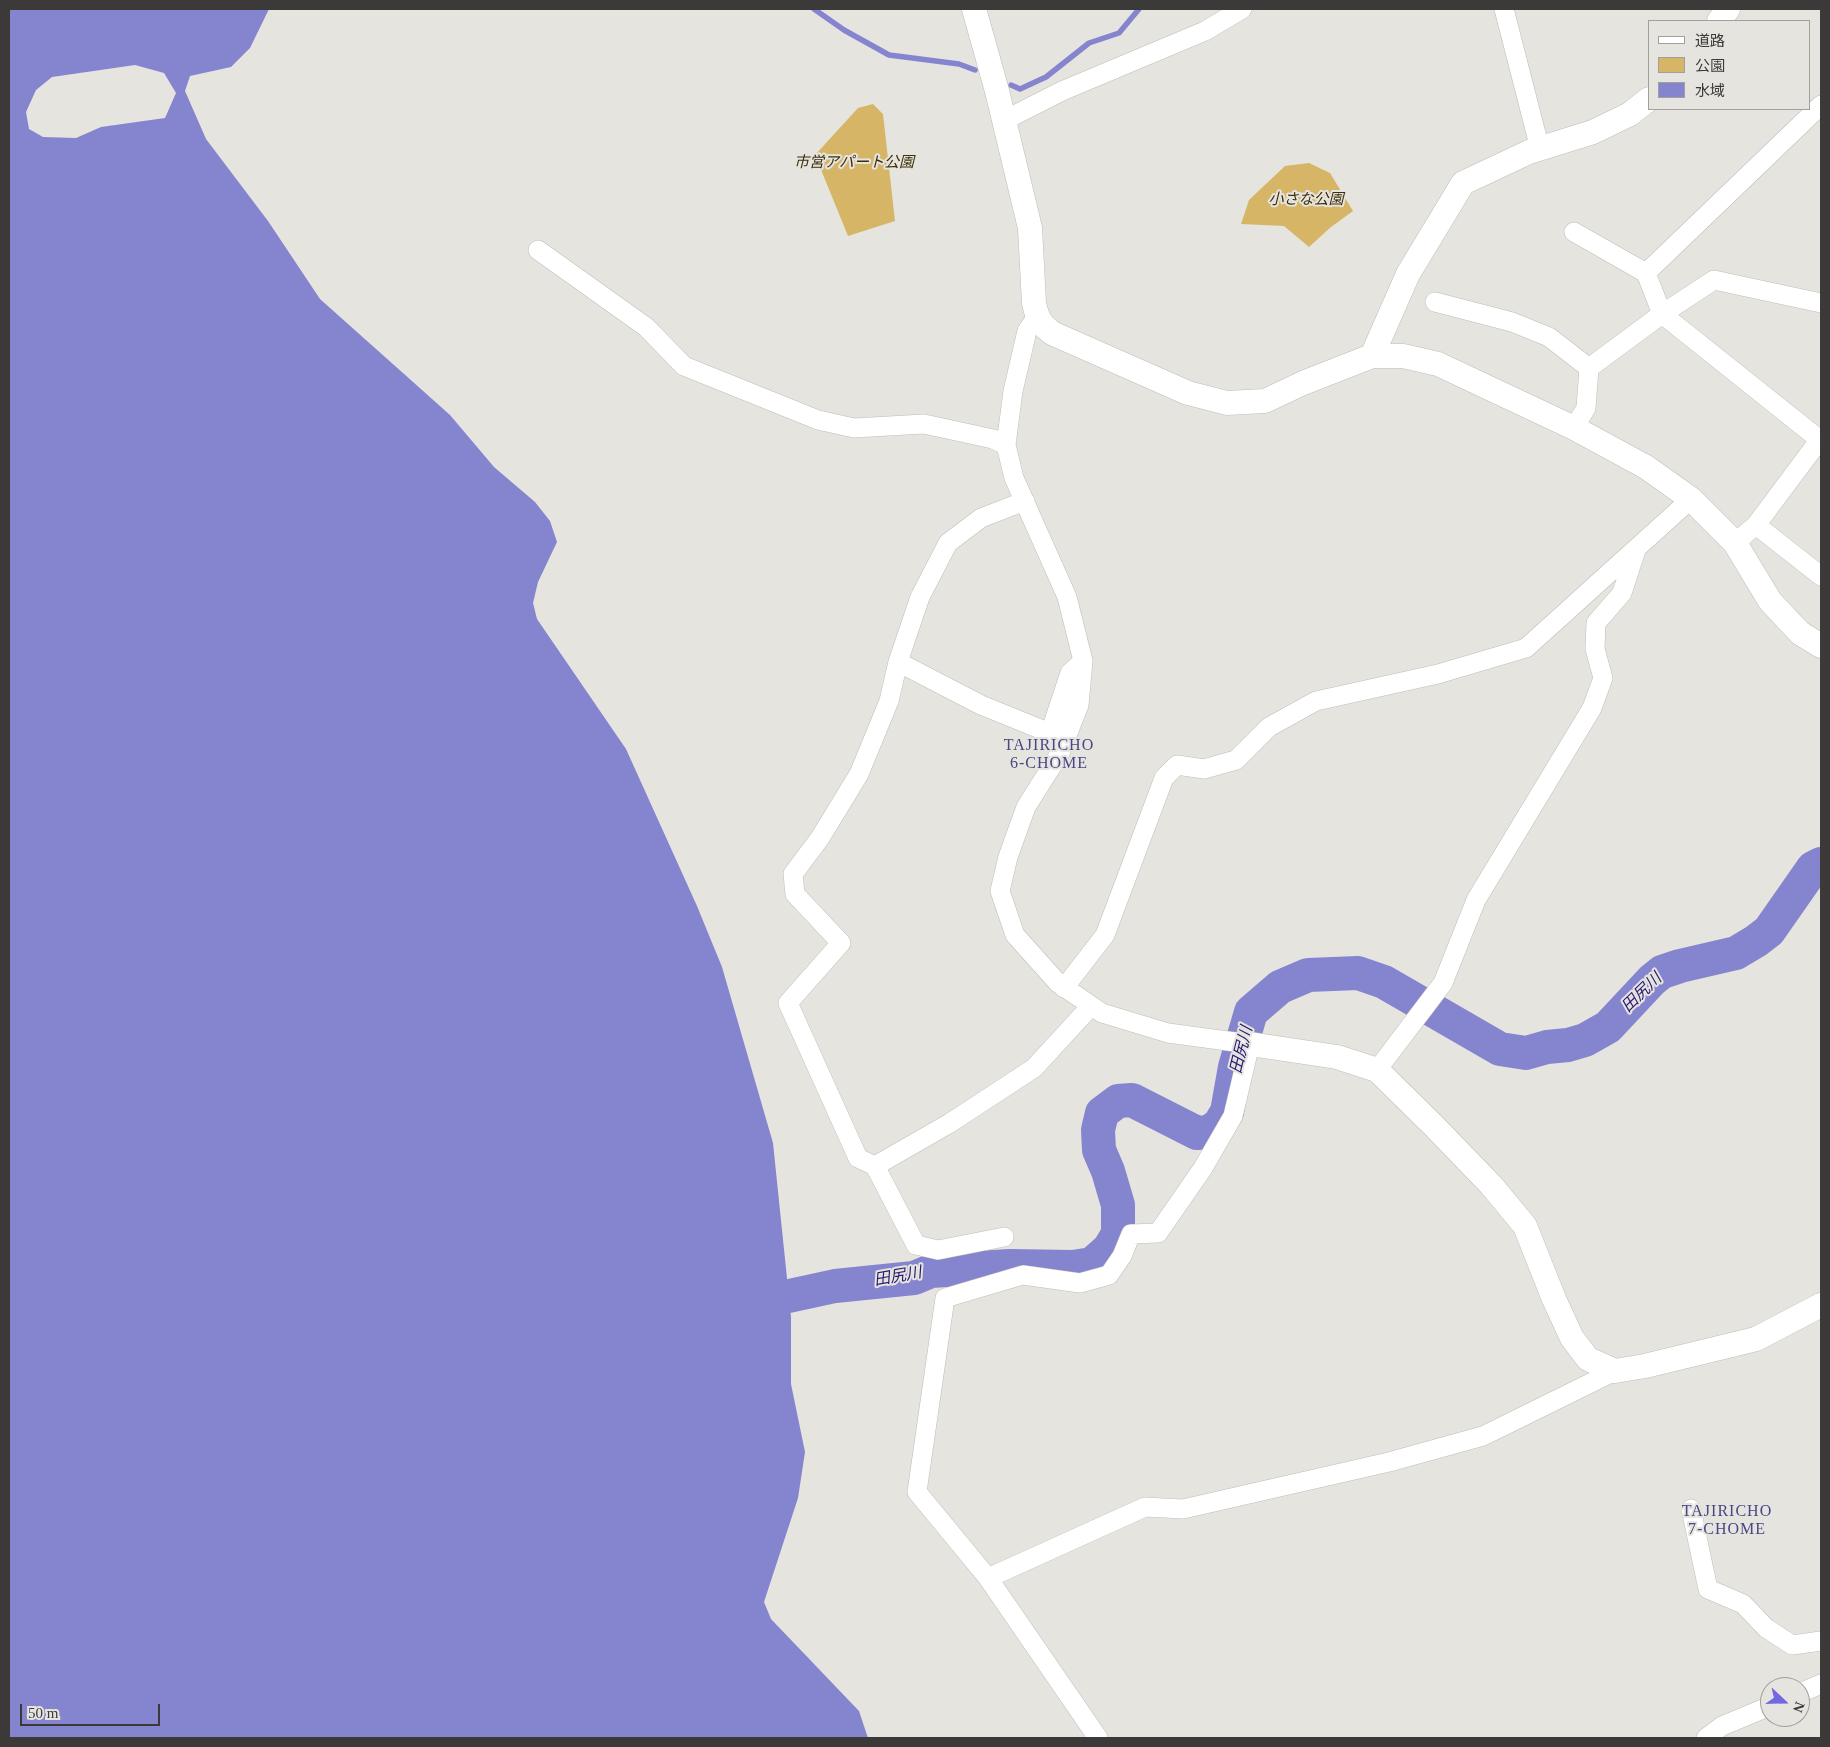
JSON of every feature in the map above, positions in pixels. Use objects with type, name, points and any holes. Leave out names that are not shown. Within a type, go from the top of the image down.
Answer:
[{"type":"street","points":[[974,9],[1030,228],[1034,303],[1037,316],[1044,328],[1188,393],[1228,404],[1265,401],[1303,383],[1372,356],[1403,356],[1438,364],[1574,428],[1646,467],[1691,499],[1735,543],[1770,601],[1800,633],[1821,646]]},
{"type":"street","points":[[1003,121],[1062,91],[1205,31],[1242,9]]},
{"type":"street","points":[[1504,9],[1540,149]]},
{"type":"street","points":[[1720,20],[1728,9]]},
{"type":"street","points":[[1372,356],[1408,274],[1463,183],[1529,152],[1593,132],[1630,114],[1648,100]]},
{"type":"street","points":[[1646,273],[1821,105]]},
{"type":"street","points":[[1574,232],[1646,273],[1662,314],[1820,439],[1756,525],[1735,543]]},
{"type":"street","points":[[538,250],[646,327],[684,366],[818,420],[854,428],[924,424],[993,439],[1006,445]]},
{"type":"street","points":[[1574,428],[1586,408],[1589,368],[1662,314],[1714,280],[1821,303]]},
{"type":"street","points":[[1435,302],[1512,322],[1549,337],[1589,368]]},
{"type":"street","points":[[1037,316],[1027,332],[1013,391],[1006,445],[1014,478],[1068,597],[1083,661],[1079,705],[1060,753],[1026,807],[1008,857],[1000,891],[1015,935],[1058,983],[1102,1013],[1168,1033],[1337,1057],[1377,1070],[1434,1125],[1491,1185],[1525,1226],[1554,1299],[1572,1338],[1588,1359],[1615,1370]]},
{"type":"street","points":[[1064,988],[1105,935],[1164,778],[1177,765],[1204,769],[1236,760],[1269,727],[1316,701],[1438,674],[1526,648],[1691,499]]},
{"type":"street","points":[[1004,1237],[938,1250],[916,1245],[875,1166],[858,1158],[788,1003],[841,943],[795,894],[793,874],[820,838],[859,774],[889,701],[898,662],[920,597],[948,543],[981,518],[1025,501]]},
{"type":"street","points":[[1756,525],[1821,576]]},
{"type":"street","points":[[1377,1070],[1443,983],[1476,900],[1592,708],[1603,678],[1595,649],[1596,623],[1622,593],[1636,548]]},
{"type":"street","points":[[898,662],[981,705],[1050,733],[1070,673],[1083,661]]},
{"type":"street","points":[[875,1166],[950,1124],[1034,1068],[1091,1006]]},
{"type":"street","points":[[1098,1738],[988,1578],[917,1492],[945,1298],[1023,1275],[1080,1283],[1109,1275],[1122,1256],[1131,1234],[1158,1233],[1203,1168],[1233,1116],[1240,1043]]},
{"type":"street","points":[[988,1578],[1144,1507],[1183,1509],[1389,1462],[1483,1436],[1615,1370],[1645,1366],[1756,1339],[1821,1305]]},
{"type":"street","points":[[1691,1509],[1708,1589],[1743,1604],[1766,1628],[1792,1645],[1821,1640]]},
{"type":"street","points":[[1706,1738],[1722,1726],[1760,1710]]},
{"type":"green space","name":"市営アパート公園","points":[[873,104],[883,114],[895,221],[848,236],[815,155],[858,108]]},
{"type":"green space","name":"小さな公園","points":[[1309,163],[1330,173],[1353,211],[1331,227],[1309,247],[1284,226],[1241,224],[1249,200],[1285,166]]},
{"type":"water","points":[[9,9],[269,9],[250,48],[231,67],[190,76],[185,91],[206,139],[268,221],[320,299],[450,415],[494,467],[535,502],[550,521],[557,542],[538,582],[533,603],[537,619],[626,749],[697,906],[722,967],[773,1143],[791,1317],[791,1384],[805,1452],[798,1498],[764,1602],[771,1619],[859,1711],[868,1738],[9,1738]],"holes":[[[135,65],[164,73],[176,93],[165,118],[101,127],[76,138],[43,137],[29,129],[26,112],[36,90],[52,77]]]},
{"type":"waterway","points":[[814,9],[844,30],[889,55],[959,64],[975,70]]},
{"type":"waterway","points":[[1011,85],[1020,89],[1046,77],[1089,43],[1119,33],[1139,9]]},
{"type":"waterway","name":"田尻川","points":[[789,1296],[835,1286],[914,1278],[931,1271],[1010,1266],[1073,1267],[1092,1264],[1109,1249],[1118,1234],[1118,1205],[1108,1171],[1099,1150],[1098,1130],[1102,1113],[1118,1101],[1132,1100],[1197,1133],[1209,1132],[1219,1125],[1227,1112],[1235,1067],[1251,1012],[1280,987],[1308,975],[1358,973],[1384,982],[1500,1049],[1526,1053],[1547,1047],[1568,1045],[1585,1040],[1608,1027],[1652,980],[1662,972],[1736,953],[1756,941],[1769,931],[1813,868],[1821,864]]},
{"type":"district","name":"TAJIRICHO 6-CHOME","points":[[1049,755]]},
{"type":"district","name":"TAJIRICHO 7-CHOME","points":[[1727,1521]]}]
